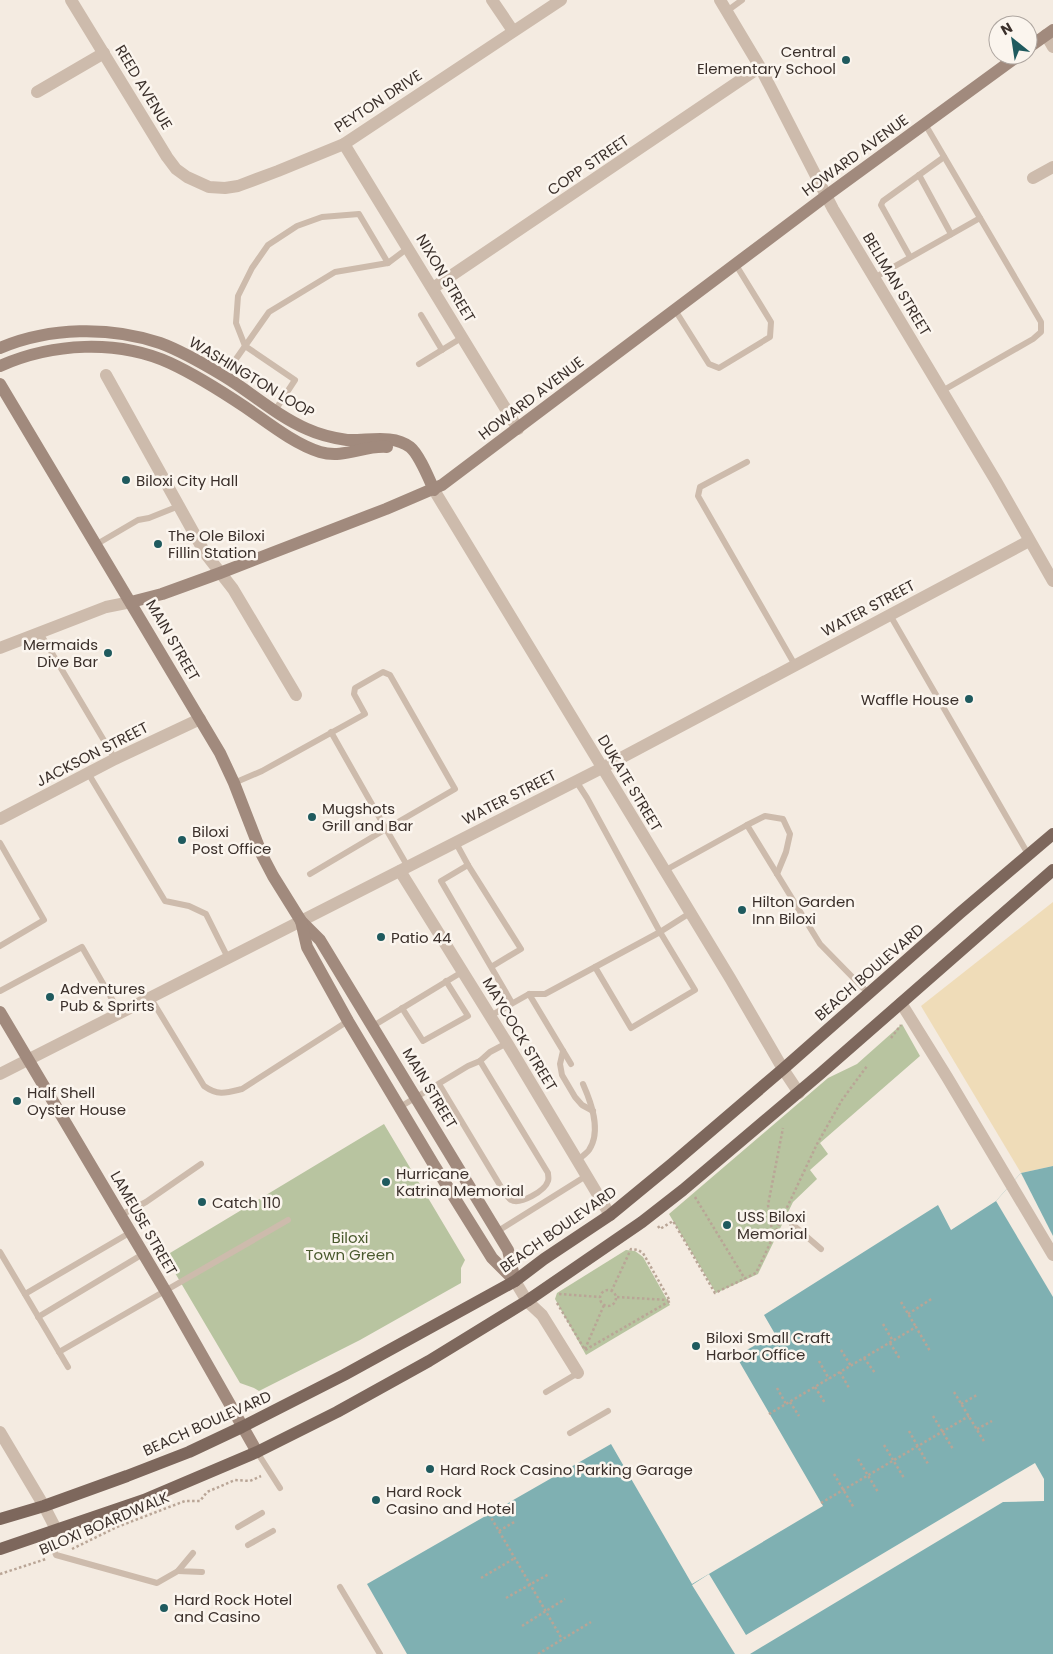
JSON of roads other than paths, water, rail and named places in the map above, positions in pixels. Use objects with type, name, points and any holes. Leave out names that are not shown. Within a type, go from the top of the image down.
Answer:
[{"type":"main road","name":"BEACH BOULEVARD","points":[[0,1519],[44,1506],[136,1473],[242,1428],[344,1375],[515,1281],[544,1259],[610,1215],[783,1069],[1053,834]]},
{"type":"main road","points":[[0,1549],[52,1533],[144,1500],[257,1452],[345,1408],[429,1361],[527,1301],[642,1222],[684,1190],[1053,870]]},
{"type":"street","name":"REED AVENUE","points":[[71,0],[166,157],[176,169],[198,182]]},
{"type":"street","points":[[492,0],[513,31]]},
{"type":"street","name":"PEYTON DRIVE","points":[[198,182],[209,187],[225,188],[238,186],[344,144],[561,0]]},
{"type":"street","name":"BELLMAN STREET","points":[[720,0],[760,68],[826,196],[996,481],[1053,581]]},
{"type":"street","points":[[1038,41],[1050,32],[1053,47]]},
{"type":"street","points":[[37,92],[104,53]]},
{"type":"street","name":"HOWARD AVENUE","points":[[0,648],[106,607],[162,594],[220,573],[434,490],[518,429],[826,196],[1005,65]]},
{"type":"street","name":"COPP STREET","points":[[434,288],[760,68]]},
{"type":"street","name":"NIXON STREET","points":[[344,144],[434,288],[518,429]]},
{"type":"street","points":[[1033,178],[1053,167]]},
{"type":"street","name":"WASHINGTON LOOP","points":[[0,348],[35,336],[72,332],[104,332],[130,335],[160,344],[180,352],[224,376],[306,429],[330,437],[349,440],[394,439],[411,447],[424,468],[434,490]]},
{"type":"street","points":[[0,366],[31,354],[77,348],[110,348],[139,353],[169,363],[215,387],[299,442],[320,452],[342,454],[379,446],[394,448],[406,454],[417,471],[434,490]]},
{"type":"street","points":[[106,375],[205,553],[234,589],[296,695]]},
{"type":"street","points":[[215,387],[224,376]]},
{"type":"street","name":"MAIN STREET","points":[[0,384],[132,602],[220,753],[234,783],[262,855],[301,921],[320,940],[498,1231],[508,1250],[515,1281]]},
{"type":"street","name":"DUKATE STREET","points":[[434,490],[783,1069],[799,1092]]},
{"type":"street","name":"WATER STREET","points":[[0,1074],[602,768],[1029,541]]},
{"type":"street","name":"JACKSON STREET","points":[[0,819],[115,759],[200,719]]},
{"type":"street","name":"MAYCOCK STREET","points":[[404,869],[462,972],[507,1043],[610,1215]]},
{"type":"street","name":"MAIN STREET","points":[[301,921],[306,947],[400,1108],[492,1258],[515,1281],[527,1301],[542,1315],[578,1373]]},
{"type":"street","points":[[901,1003],[1053,1255]]},
{"type":"street","name":"LAMEUSE STREET","points":[[0,1012],[131,1232],[257,1452]]},
{"type":"street","points":[[0,1432],[44,1506],[52,1533]]},
{"type":"lane","points":[[727,11],[742,0]]},
{"type":"lane","points":[[925,124],[1041,322],[1041,332],[1033,339],[942,391]]},
{"type":"lane","points":[[910,258],[881,205],[944,157]]},
{"type":"lane","points":[[919,175],[952,234]]},
{"type":"lane","points":[[268,422],[295,380],[245,346],[236,323],[238,296],[252,268],[268,245],[298,226],[322,217],[359,214],[388,262]]},
{"type":"lane","points":[[874,278],[980,218]]},
{"type":"lane","points":[[224,376],[269,312],[336,272],[388,262],[408,248]]},
{"type":"lane","points":[[675,310],[709,364],[719,368],[770,337],[771,322],[736,265]]},
{"type":"lane","points":[[421,315],[442,350]]},
{"type":"lane","points":[[419,364],[463,337]]},
{"type":"lane","points":[[747,462],[700,488],[698,496],[795,665]]},
{"type":"lane","points":[[97,544],[138,520],[150,518],[179,506]]},
{"type":"lane","points":[[890,615],[1028,854]]},
{"type":"lane","points":[[40,633],[115,759]]},
{"type":"lane","points":[[234,783],[262,771],[365,714],[354,694],[354,688],[383,672],[390,675],[455,789],[310,874]]},
{"type":"lane","points":[[331,732],[386,829],[404,869]]},
{"type":"lane","points":[[88,773],[165,901],[189,906],[206,914],[228,958]]},
{"type":"lane","points":[[576,781],[660,932],[695,990],[631,1028],[595,967]]},
{"type":"lane","points":[[664,870],[765,816],[783,819],[790,834],[786,852],[777,874]]},
{"type":"lane","points":[[747,825],[820,944],[869,994]]},
{"type":"lane","points":[[456,842],[468,865],[521,949],[491,967]]},
{"type":"lane","points":[[0,843],[44,920],[0,946]]},
{"type":"lane","points":[[468,865],[441,881],[512,1003]]},
{"type":"lane","points":[[490,1016],[529,994],[545,994],[660,932],[690,913]]},
{"type":"lane","points":[[0,992],[82,947],[120,1013]]},
{"type":"lane","points":[[373,1026],[462,972]]},
{"type":"lane","points":[[402,1008],[423,1041],[468,1016],[446,982]]},
{"type":"lane","points":[[529,994],[571,1064]]},
{"type":"lane","points":[[150,997],[204,1086],[212,1092],[225,1094],[242,1089],[348,1021]]},
{"type":"lane","points":[[400,1108],[507,1043]]},
{"type":"lane","points":[[564,1051],[560,1064],[562,1075],[575,1097],[582,1105],[593,1111]]},
{"type":"lane","points":[[480,1061],[544,1166],[548,1173],[548,1181],[556,1194]]},
{"type":"lane","points":[[439,1084],[510,1199],[517,1201],[527,1198],[542,1190],[548,1181]]},
{"type":"lane","points":[[577,1161],[588,1151],[592,1142],[594,1120],[592,1103],[583,1084]]},
{"type":"lane","points":[[121,1215],[146,1202],[201,1164]]},
{"type":"lane","points":[[498,1231],[586,1176]]},
{"type":"lane","points":[[59,1352],[288,1220]]},
{"type":"lane","points":[[792,1224],[821,1249]]},
{"type":"lane","points":[[25,1294],[131,1232]]},
{"type":"lane","points":[[0,1252],[68,1367]]},
{"type":"lane","points":[[38,1317],[143,1254]]},
{"type":"lane","points":[[546,1392],[578,1373]]},
{"type":"lane","points":[[570,1433],[608,1411]]},
{"type":"lane","points":[[257,1452],[280,1488]]},
{"type":"lane","points":[[238,1527],[262,1513]]},
{"type":"lane","points":[[248,1545],[273,1531]]},
{"type":"lane","points":[[52,1533],[56,1555],[157,1583],[178,1571],[193,1553]]},
{"type":"lane","points":[[178,1571],[202,1572]]},
{"type":"lane","points":[[340,1587],[380,1654]]},
{"type":"water","points":[[1053,1166],[1053,1654],[407,1654],[367,1584],[611,1444],[692,1584],[823,1506],[736,1356],[775,1334],[764,1315],[938,1205],[951,1230],[996,1201],[1021,1173]]},
{"type":"place","name":"Central Elementary School","points":[[846,60]]},
{"type":"place","name":"Biloxi City Hall","points":[[126,480]]},
{"type":"place","name":"The Ole Biloxi Fillin Station","points":[[158,544]]},
{"type":"place","name":"Mermaids Dive Bar","points":[[108,653]]},
{"type":"place","name":"Waffle House","points":[[969,699]]},
{"type":"place","name":"Mugshots Grill and Bar","points":[[312,817]]},
{"type":"place","name":"Biloxi Post Office","points":[[182,840]]},
{"type":"place","name":"Hilton Garden Inn Biloxi","points":[[742,910]]},
{"type":"place","name":"Patio 44","points":[[381,937]]},
{"type":"place","name":"Adventures Pub & Sprirts","points":[[50,997]]},
{"type":"place","name":"Half Shell Oyster House","points":[[17,1101]]},
{"type":"place","name":"Hurricane Katrina Memorial","points":[[386,1182]]},
{"type":"place","name":"Catch 110","points":[[202,1202]]},
{"type":"place","name":"USS Biloxi Memorial","points":[[727,1225]]},
{"type":"place","name":"Biloxi Small Craft Harbor Office","points":[[696,1346]]},
{"type":"place","name":"Hard Rock Casino Parking Garage","points":[[430,1469]]},
{"type":"place","name":"Hard Rock Casino and Hotel","points":[[376,1500]]},
{"type":"place","name":"Hard Rock Hotel and Casino","points":[[164,1608]]},
{"type":"park label","name":"Biloxi Town Green","points":[[350,1246]]}]
